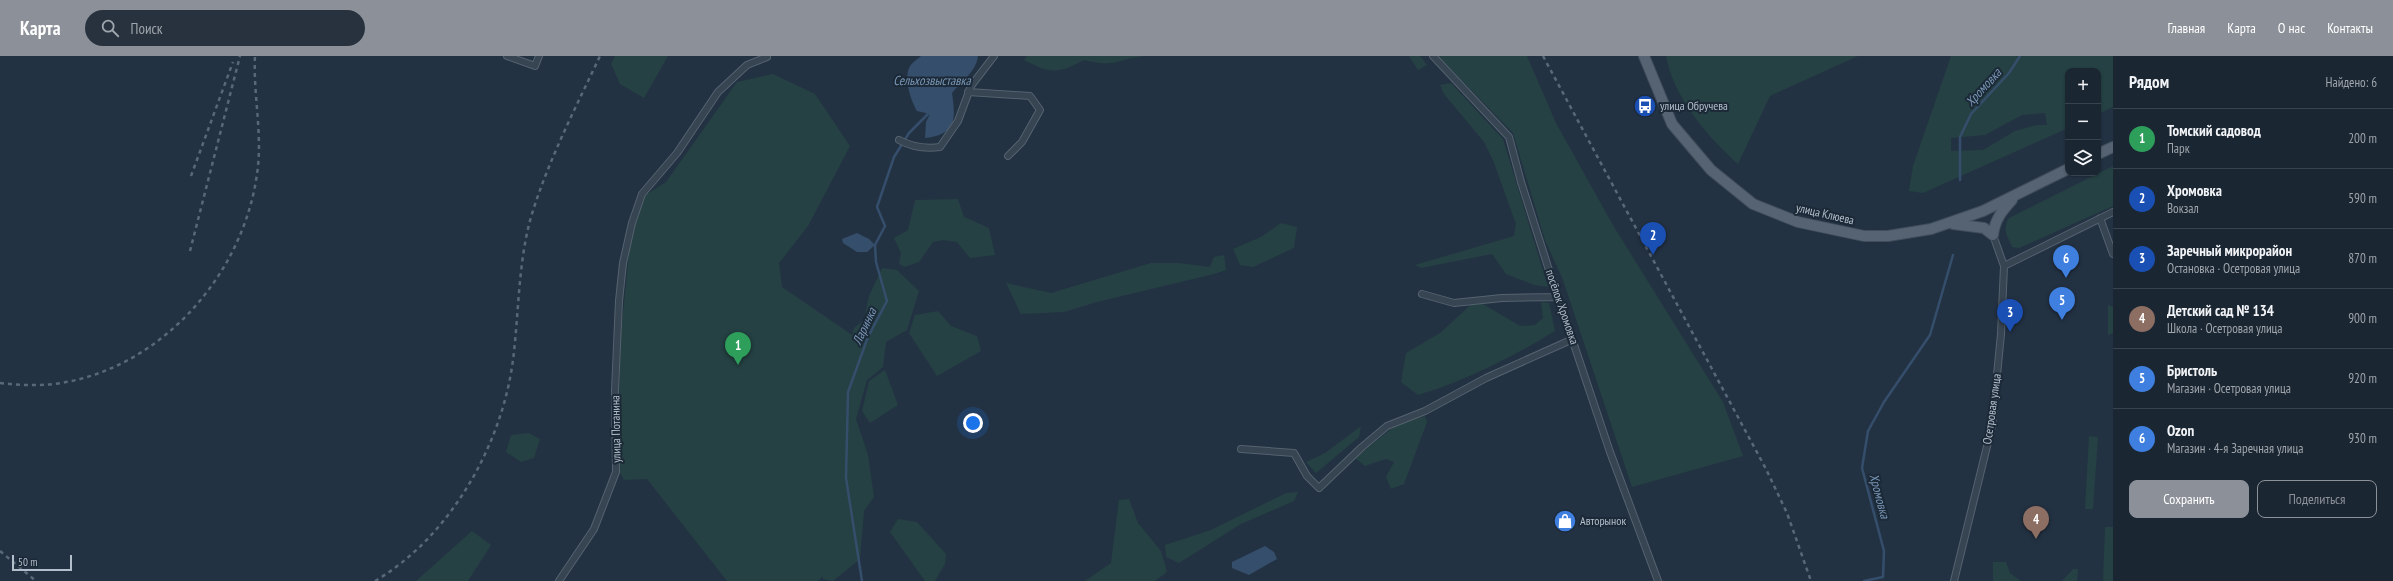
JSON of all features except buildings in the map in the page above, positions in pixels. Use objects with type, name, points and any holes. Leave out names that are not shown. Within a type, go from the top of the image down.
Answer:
[{"type":"main road","name":"улица Клюева","points":[[1644,56],[1672,124],[1711,170],[1753,204],[1798,222],[1864,236],[1902,234],[1949,224],[2016,195],[2065,171]]},
{"type":"main road","points":[[2101,152],[2113,146]]},
{"type":"main road","points":[[1949,224],[1984,228],[1993,235],[1995,224],[2000,213],[2016,195]]},
{"type":"street","points":[[507,56],[535,66],[539,56]]},
{"type":"street","points":[[899,140],[908,145],[928,149],[940,147],[958,121],[970,86],[994,56]]},
{"type":"street","name":"посёлок Хромовка","points":[[1433,56],[1510,137],[1521,182],[1558,297],[1610,452],[1658,581]]},
{"type":"street","name":"улица Потанина","points":[[559,581],[594,529],[616,472],[616,336],[623,263],[632,223],[642,194],[677,153],[718,92],[747,65],[767,57]]},
{"type":"street","points":[[968,92],[1030,96],[1040,110],[1022,142],[1008,156]]},
{"type":"street","points":[[2004,266],[2113,212]]},
{"type":"street","points":[[2100,218],[2113,254]]},
{"type":"street","name":"Осетровая улица","points":[[1954,581],[1992,426],[2000,340],[2004,266],[1993,235]]},
{"type":"street","points":[[1422,294],[1454,302],[1502,298],[1558,297]]},
{"type":"street","points":[[1241,449],[1294,453],[1307,476],[1319,488],[1362,447],[1387,426],[1426,411],[1486,378],[1573,339]]},
{"type":"green space","points":[[615,56],[668,56],[644,98],[620,84],[611,64]]},
{"type":"green space","points":[[1027,56],[1145,56],[1110,63],[1084,60],[1060,70],[1048,70],[1024,60]]},
{"type":"green space","points":[[1409,56],[1420,56],[1427,65],[1418,70]]},
{"type":"green space","points":[[1438,56],[1527,56],[1556,123],[1614,227],[1723,402],[1743,456],[1632,487],[1563,280],[1545,240],[1513,133]]},
{"type":"green space","points":[[1666,56],[1858,56],[1770,96],[1738,164],[1726,153],[1693,115],[1676,87]]},
{"type":"green space","points":[[1951,56],[2113,56],[2113,107],[2101,113],[2101,68],[2065,68],[2065,129],[1923,193],[1909,191],[1913,166]],"holes":[[[2045,113],[2047,125],[2037,125],[2015,131],[1983,150],[1951,151],[1951,138],[1985,135],[2022,115]]]},
{"type":"green space","points":[[773,74],[815,94],[850,146],[808,226],[779,263],[782,287],[852,335],[854,328],[864,320],[869,296],[882,268],[897,270],[919,291],[907,330],[886,342],[883,367],[867,380],[856,419],[868,455],[874,497],[864,511],[860,559],[833,581],[823,579],[823,576],[818,581],[727,581],[647,479],[624,480],[618,469],[620,345],[629,253],[635,224],[644,196],[666,182],[737,82]]},
{"type":"green space","points":[[1451,83],[1503,139],[1548,287],[1534,285],[1506,274],[1492,254],[1421,268],[1415,265],[1514,236],[1516,224],[1493,160],[1484,142],[1444,94],[1440,85]]},
{"type":"green space","points":[[2113,166],[2113,206],[2019,248],[2012,247],[2007,236],[2006,229],[2009,218],[2093,176],[2101,176],[2101,172]]},
{"type":"green space","points":[[958,199],[964,217],[989,228],[995,255],[970,258],[957,242],[943,240],[933,242],[919,262],[905,267],[899,264],[901,253],[894,238],[908,230],[915,200]]},
{"type":"green space","points":[[1281,223],[1297,227],[1294,248],[1253,267],[1240,265],[1233,249],[1261,237]]},
{"type":"green space","points":[[1224,255],[1226,270],[1097,302],[1064,312],[1021,314],[1006,283],[1051,293],[1151,263],[1179,263],[1210,267],[1214,257]]},
{"type":"green space","points":[[1476,300],[1520,326],[1535,325],[1543,318],[1541,302],[1549,303],[1555,331],[1488,368],[1418,395],[1401,382],[1406,353],[1440,333]]},
{"type":"green space","points":[[2108,305],[2113,307],[2113,333],[2108,335]]},
{"type":"green space","points":[[938,311],[951,326],[977,336],[981,351],[937,376],[909,333],[915,315]]},
{"type":"green space","points":[[885,370],[898,405],[870,423],[862,411],[869,381]]},
{"type":"green space","points":[[1425,416],[1427,422],[1404,484],[1391,489],[1386,477],[1394,462],[1386,459],[1365,466],[1355,458],[1396,425]]},
{"type":"green space","points":[[1361,426],[1359,437],[1316,473],[1306,462],[1325,453]]},
{"type":"green space","points":[[529,433],[540,439],[534,458],[521,462],[506,452],[511,435]]},
{"type":"green space","points":[[2089,436],[2098,437],[2093,509],[2085,509]]},
{"type":"green space","points":[[1298,492],[1294,501],[1241,524],[1179,563],[1166,557],[1165,545],[1211,530],[1286,493]]},
{"type":"green space","points":[[1129,499],[1138,523],[1161,551],[1167,572],[1155,581],[1085,581],[1111,563],[1119,500]]},
{"type":"green space","points":[[898,519],[917,522],[946,554],[945,564],[935,581],[925,581],[890,532]]},
{"type":"green space","points":[[2105,527],[2113,527],[2113,581],[2103,581]]},
{"type":"green space","points":[[472,531],[491,545],[468,581],[416,581]]},
{"type":"green space","points":[[1993,562],[2006,562],[2010,573],[2021,581],[1993,581]]},
{"type":"green space","points":[[2073,569],[2078,569],[2077,581],[2062,581]]},
{"type":"water","name":"Сельхозвыставка","points":[[921,56],[978,56],[972,72],[952,93],[954,111],[952,124],[943,133],[925,138],[926,122],[930,114],[917,111],[911,96],[907,78],[910,66]]},
{"type":"water","points":[[857,233],[869,239],[875,245],[867,252],[857,252],[843,243],[842,239]]},
{"type":"water","points":[[1265,546],[1274,552],[1277,559],[1249,575],[1232,568],[1232,562]]},
{"type":"waterway","name":"Хромовка","points":[[1960,180],[1960,137],[1971,114],[2009,73],[2020,56]]},
{"type":"waterway","name":"Ларинка","points":[[862,581],[846,478],[848,392],[868,337],[887,301],[876,262],[875,245],[885,226],[877,207],[894,157],[909,133],[931,111]]},
{"type":"waterway","name":"Хромовка","points":[[1864,581],[1883,577],[1884,551],[1862,468],[1868,431],[1884,402],[1930,335],[1953,255]]},
{"type":"railway","points":[[190,251],[240,56]]},
{"type":"railway","points":[[0,383],[27,385],[54,384],[92,375],[128,360],[161,339],[190,312],[214,282],[234,248],[249,212],[257,174],[259,145],[255,85],[255,56]]},
{"type":"railway","points":[[375,581],[402,562],[427,540],[449,514],[468,486],[484,456],[497,424],[507,392],[513,360],[519,288],[531,217],[545,176],[600,56]]},
{"type":"railway","points":[[1543,56],[1766,469],[1787,513],[1811,581]]},
{"type":"railway","points":[[191,176],[233,62]]},
{"type":"railway","points":[[0,551],[36,581]]},
{"type":"place","name":"улица Обручева","points":[[1645,106]]},
{"type":"place","name":"Хромовка","points":[[1653,255]]},
{"type":"place","name":"Ozon","points":[[2066,278]]},
{"type":"place","name":"Бристоль","points":[[2062,320]]},
{"type":"place","name":"Заречный микрорайон","points":[[2010,332]]},
{"type":"place","name":"Томский садовод","points":[[738,365]]},
{"type":"place","name":"Авторынок","points":[[1565,521]]},
{"type":"place","name":"Детский сад № 134","points":[[2036,539]]}]
